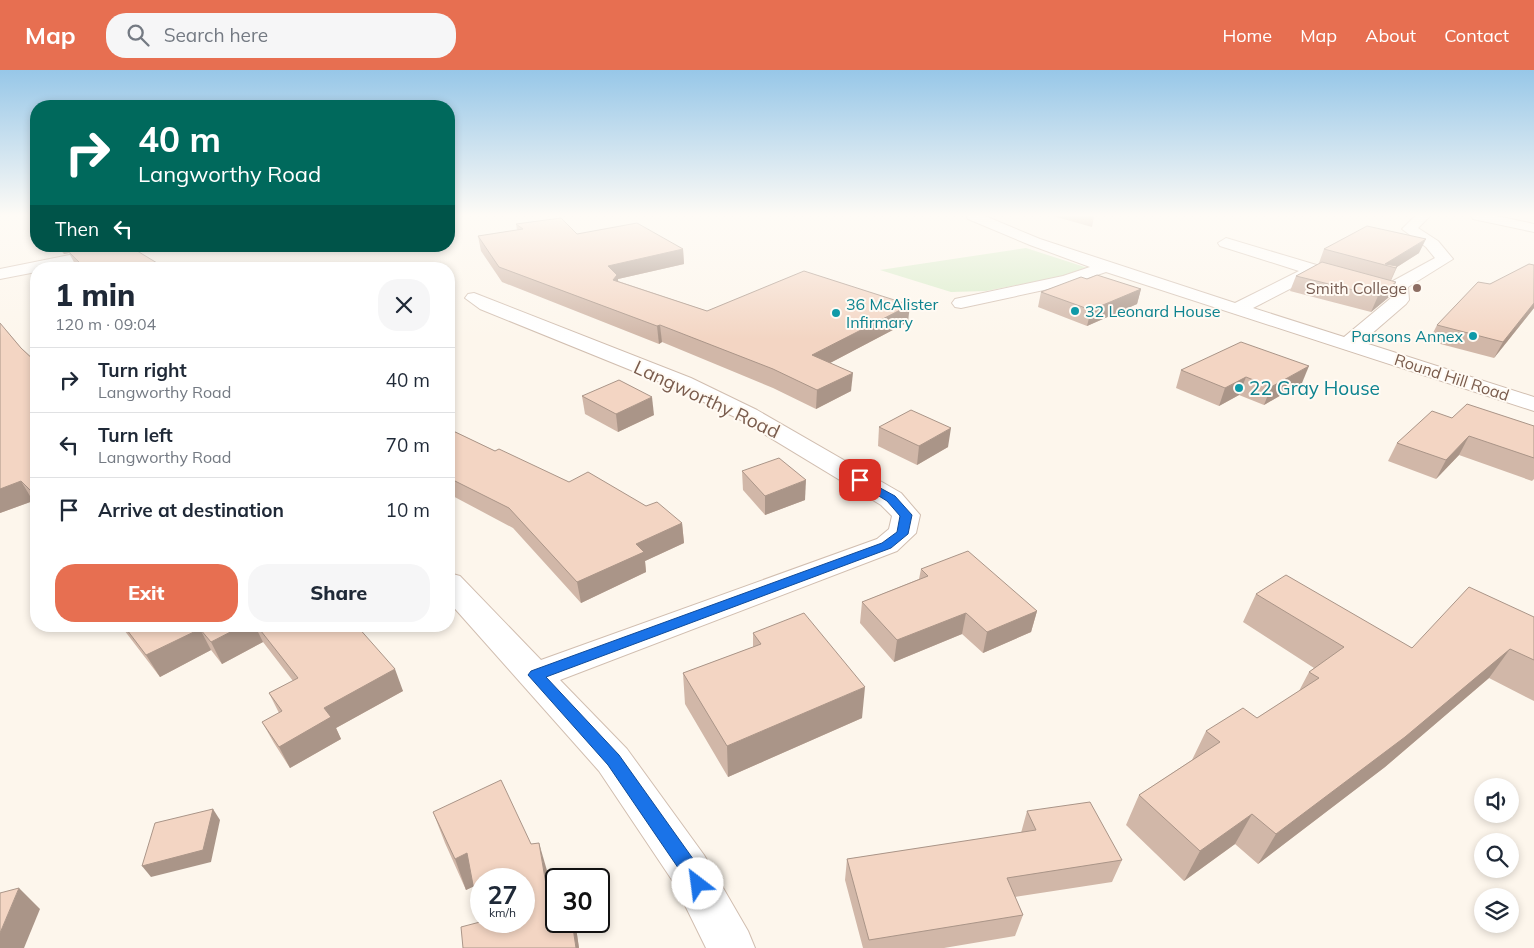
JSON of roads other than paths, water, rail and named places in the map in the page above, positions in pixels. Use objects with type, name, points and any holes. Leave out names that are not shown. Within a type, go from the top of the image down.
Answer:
[{"type":"street","points":[[61,262],[86,257]]},
{"type":"street","name":"Round Hill Road","points":[[1088,257],[1106,267],[1534,404]]},
{"type":"street","points":[[1275,257],[1357,282]]},
{"type":"street","points":[[1348,344],[1400,300],[1399,285],[1443,257]]},
{"type":"street","points":[[0,260],[7,273],[30,284]]},
{"type":"street","points":[[962,303],[1067,280],[1106,267]]},
{"type":"street","points":[[7,273],[30,268]]},
{"type":"street","points":[[1237,309],[1313,270]]},
{"type":"street","points":[[1384,289],[1401,294]]},
{"type":"street","name":"Langworthy Road","points":[[474,298],[486,306],[683,383],[749,414],[891,499],[906,515],[902,534],[887,545],[536,675]]},
{"type":"street","points":[[455,589],[613,760],[690,869],[731,948]]},
{"type":"place","name":"Smith College","points":[[1417,288]]},
{"type":"place","name":"32 Leonard House","points":[[1075,311]]},
{"type":"place","name":"36 McAlister Infirmary","points":[[836,313]]},
{"type":"place","name":"Parsons Annex","points":[[1473,336]]},
{"type":"place","name":"22 Gray House","points":[[1239,388]]}]
